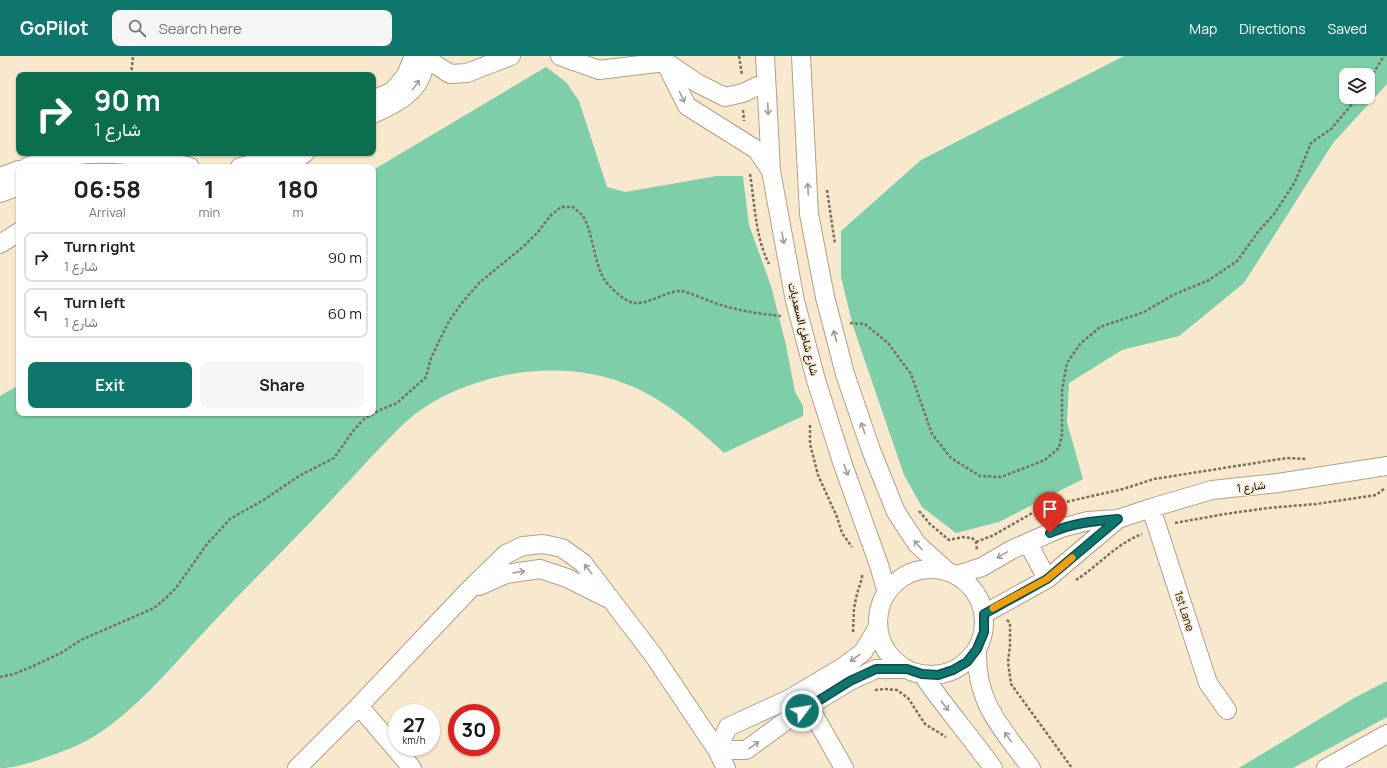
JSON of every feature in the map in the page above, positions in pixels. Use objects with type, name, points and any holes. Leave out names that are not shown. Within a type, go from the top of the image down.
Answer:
[{"type":"street","points":[[423,57],[450,74],[467,73],[511,56]]},
{"type":"street","points":[[560,56],[599,70],[661,59],[696,83],[725,97],[743,93],[766,82]]},
{"type":"street","name":"شارع شاطئ السعديات","points":[[765,56],[771,171],[795,301],[816,380],[843,465],[879,565],[887,593]]},
{"type":"street","points":[[717,750],[728,727],[789,699],[805,699],[876,669],[938,675],[953,670],[967,662],[977,649],[984,632],[984,614],[979,598],[970,585],[952,573],[916,544],[896,512],[871,450],[845,374],[825,297],[809,214],[801,56]]},
{"type":"street","points":[[376,99],[393,91],[423,57]]},
{"type":"street","points":[[376,113],[398,102],[413,90],[421,78],[423,57]]},
{"type":"street","points":[[661,59],[687,106],[757,150],[771,171]]},
{"type":"street","points":[[35,164],[46,160],[71,156]]},
{"type":"street","points":[[133,156],[152,158],[177,164]]},
{"type":"street","points":[[252,164],[273,156]]},
{"type":"street","points":[[289,164],[301,156]]},
{"type":"street","points":[[0,177],[16,171]]},
{"type":"street","points":[[0,192],[16,187]]},
{"type":"street","points":[[0,244],[16,234]]},
{"type":"street","name":"شارع 1","points":[[952,573],[982,567],[1011,550],[1061,528],[1088,521],[1118,519],[1212,490],[1278,483],[1387,466]]},
{"type":"street","name":"1st Lane","points":[[1151,508],[1208,684],[1227,710]]},
{"type":"street","name":"شارع 1","points":[[984,614],[1047,579],[1118,519]]},
{"type":"street","points":[[1028,543],[1047,579]]},
{"type":"street","points":[[297,768],[359,706],[469,590],[506,554],[522,546],[543,544],[562,548],[583,563],[654,656],[717,750],[726,768]]},
{"type":"street","points":[[469,590],[506,574],[540,569],[567,578],[611,600]]},
{"type":"street","points":[[952,573],[930,569],[913,572],[898,580],[887,593],[880,609],[878,627],[883,644],[893,659],[914,672],[962,726],[993,768]]},
{"type":"street","points":[[717,750],[746,750],[794,715],[805,699],[863,652],[878,627]]},
{"type":"street","points":[[977,649],[978,680],[985,702],[992,715],[1031,768]]},
{"type":"street","points":[[805,699],[844,768]]},
{"type":"street","points":[[359,706],[412,768]]},
{"type":"street","points":[[1332,766],[1387,734]]},
{"type":"path","points":[[131,72],[133,56]]},
{"type":"path","points":[[1375,71],[1384,56]]},
{"type":"path","points":[[842,322],[865,324],[888,343],[911,374],[932,434],[951,458],[980,476],[1001,477],[1045,460],[1059,448],[1062,434],[1062,390],[1067,363],[1080,344],[1100,328],[1144,312],[1173,295],[1209,280],[1237,261],[1258,232],[1274,214],[1295,182],[1311,143],[1331,129],[1352,104]]},
{"type":"path","points":[[376,413],[397,403],[426,377],[431,358],[436,347],[461,304],[479,283],[524,246],[538,232],[550,216],[561,208],[573,207],[582,215],[588,229],[594,255],[604,279],[617,293],[633,303],[648,301],[666,293],[682,290],[722,306],[781,316]]},
{"type":"path","points":[[0,677],[14,674],[31,667],[61,653],[81,640],[154,608],[176,588],[207,544],[230,519],[265,499],[299,476],[334,458],[353,431],[364,419],[370,416]]},
{"type":"path","points":[[810,421],[810,444],[818,475],[837,517],[842,533],[855,552]]},
{"type":"path","points":[[1072,582],[1090,571],[1122,544],[1172,524],[1225,514],[1268,508],[1316,504],[1376,495],[1384,489]]},
{"type":"path","points":[[917,509],[930,524],[949,540],[963,537],[972,538],[976,542],[977,555]]},
{"type":"path","points":[[852,633],[856,594],[862,578],[862,572]]},
{"type":"path","points":[[1014,617],[1010,623],[1008,662],[1011,684],[1072,768]]},
{"type":"path","points":[[1005,618],[1010,623]]},
{"type":"path","points":[[872,690],[897,690],[908,698],[925,724],[948,739]]},
{"type":"green space","points":[[1124,56],[1387,56],[1387,84],[1375,97],[1375,68],[1339,68],[1339,104],[1369,104],[1333,143],[1244,283],[1179,336],[1122,350],[1069,383],[1067,422],[1083,479],[999,522],[956,533],[922,507],[904,475],[853,326],[841,277],[841,231],[921,160]]},
{"type":"green space","points":[[546,67],[566,82],[579,101],[607,187],[625,192],[717,176],[743,176],[749,225],[771,286],[786,345],[795,392],[803,406],[803,416],[724,453],[686,420],[653,397],[612,379],[591,374],[546,370],[524,372],[501,376],[456,390],[425,407],[399,429],[156,684],[115,722],[86,741],[71,748],[22,765],[0,768],[0,396],[16,387],[16,416],[376,416],[376,168]]},
{"type":"green space","points":[[1387,681],[1387,717],[1293,768],[1239,768],[1354,698]]},
{"type":"slow traffic","points":[[993,608],[1047,579],[1072,558]]},
{"type":"route","points":[[802,711],[850,681],[876,669],[907,669],[922,674],[938,675],[953,670],[967,662],[977,649],[984,632],[984,614],[999,604],[1047,579],[1118,519],[1088,521],[1061,528],[1050,533]]}]
